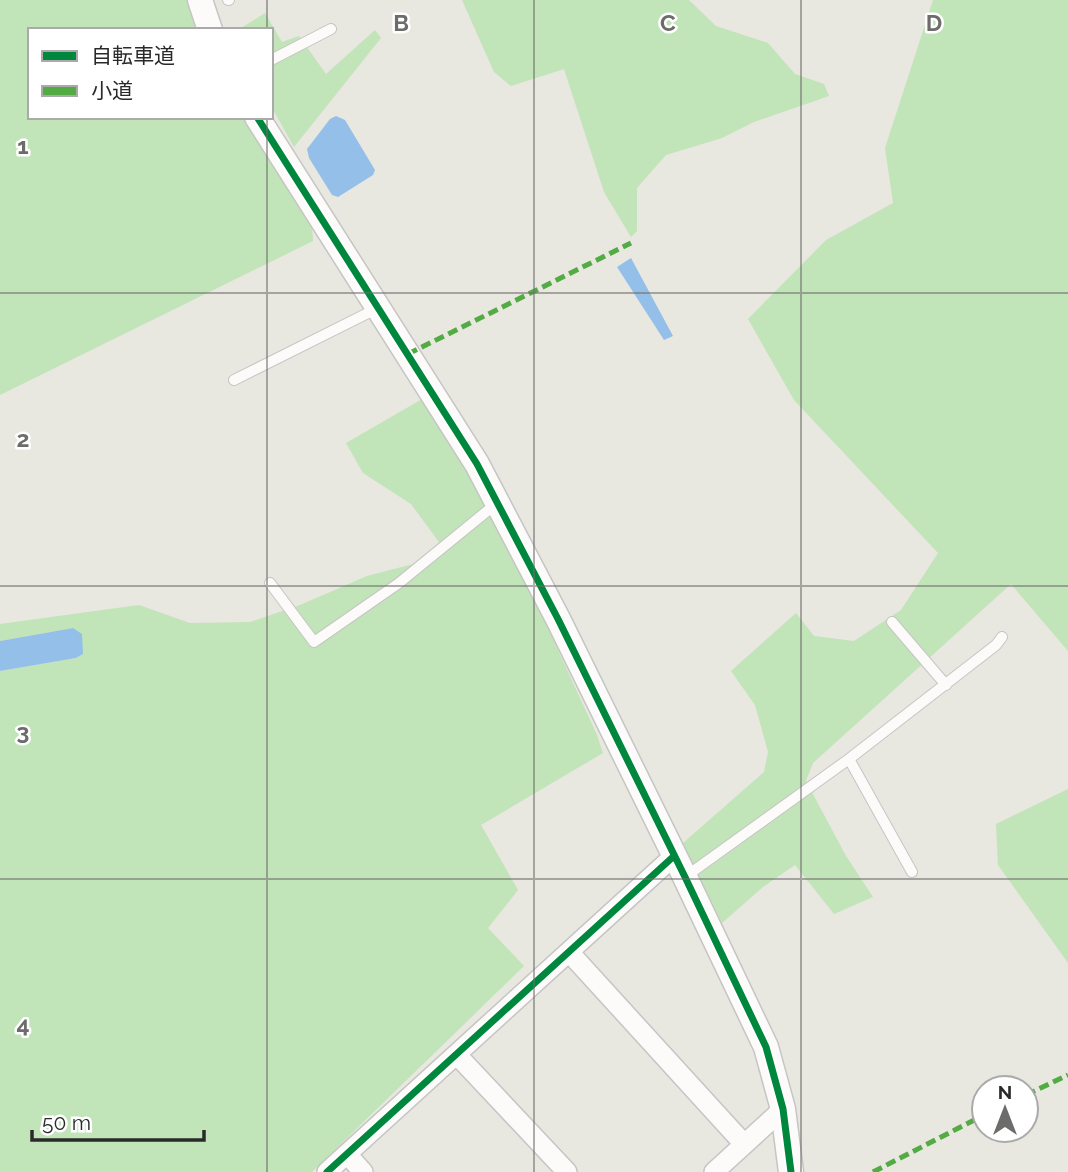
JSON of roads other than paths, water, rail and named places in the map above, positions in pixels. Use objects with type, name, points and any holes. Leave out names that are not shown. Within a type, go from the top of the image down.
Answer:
[{"type":"street","points":[[200,0],[209,28]]},
{"type":"street","points":[[258,119],[477,464],[558,620],[766,1048],[783,1109],[791,1172]]},
{"type":"street","points":[[327,1172],[569,952],[680,867]]},
{"type":"street","points":[[569,952],[744,1144]]},
{"type":"street","points":[[457,1055],[567,1172]]},
{"type":"street","points":[[714,1172],[783,1109]]},
{"type":"street","points":[[347,1154],[363,1172]]},
{"type":"lane","points":[[273,59],[331,29]]},
{"type":"lane","points":[[234,380],[379,308]]},
{"type":"lane","points":[[270,583],[314,642],[399,583],[497,503]]},
{"type":"lane","points":[[892,622],[946,685]]},
{"type":"lane","points":[[680,867],[849,759],[996,646],[1002,637]]},
{"type":"lane","points":[[849,759],[912,872]]},
{"type":"water","points":[[336,116],[345,120],[375,170],[373,175],[338,197],[332,195],[309,158],[307,149],[330,119]]},
{"type":"water","points":[[631,258],[673,336],[664,340],[617,267]]},
{"type":"water","points":[[73,628],[82,634],[83,654],[76,658],[0,671],[0,641]]}]
